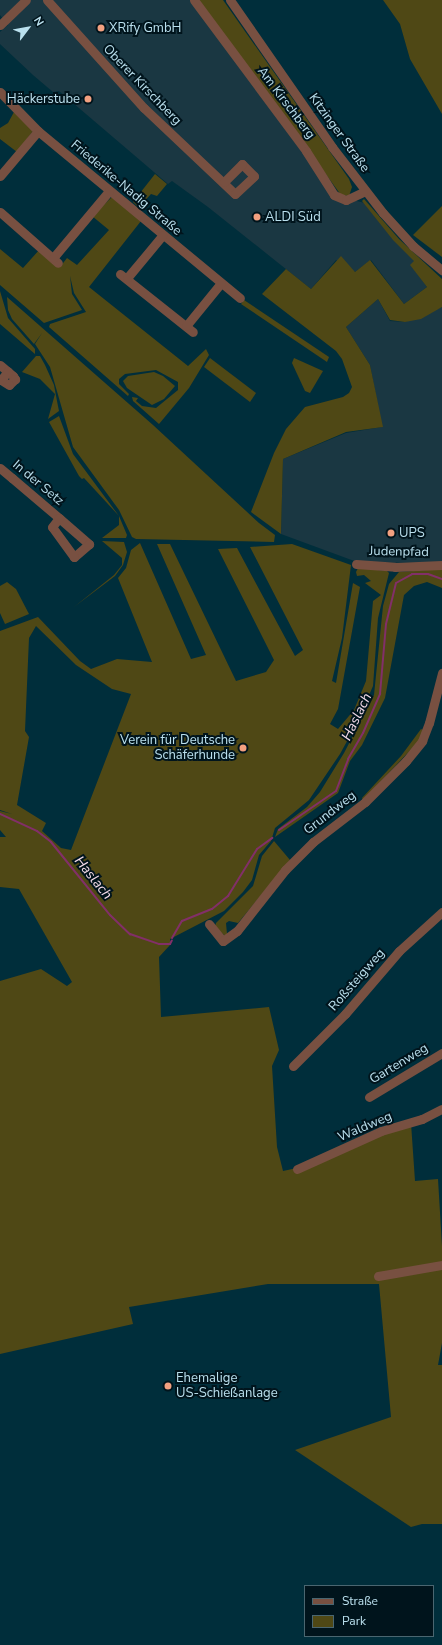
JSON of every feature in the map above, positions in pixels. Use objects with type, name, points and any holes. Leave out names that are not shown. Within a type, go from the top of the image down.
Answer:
[{"type":"street","points":[[1,23],[26,0]]},
{"type":"street","name":"Oberer Kirschberg","points":[[47,0],[139,103],[224,182]]},
{"type":"street","name":"Am Kirschberg","points":[[194,0],[306,151],[334,195],[346,200],[365,191]]},
{"type":"street","name":"Kitzinger Straße","points":[[230,0],[365,191],[396,228],[442,270]]},
{"type":"street","name":"Friederike-Nadig Straße","points":[[0,92],[38,131],[162,236],[240,298]]},
{"type":"street","points":[[0,176],[38,131]]},
{"type":"street","points":[[0,212],[56,260],[109,191]]},
{"type":"street","points":[[162,236],[123,276],[189,329],[221,283]]},
{"type":"street","points":[[0,365],[8,371],[1,380]]},
{"type":"street","name":"In der Setz","points":[[0,468],[59,518]]},
{"type":"street","name":"Judenpfad","points":[[356,564],[395,567],[442,565]]},
{"type":"street","name":"Grundweg","points":[[210,924],[223,941],[237,931],[284,870],[313,842],[365,802],[406,762],[422,740],[429,724],[442,674]]},
{"type":"street","name":"Roßsteigweg","points":[[293,1066],[345,1014],[399,951],[442,912]]},
{"type":"street","name":"Gartenweg","points":[[369,1097],[442,1053]]},
{"type":"street","name":"Waldweg","points":[[297,1169],[381,1131],[422,1119],[442,1109]]},
{"type":"street","points":[[378,1276],[442,1265]]},
{"type":"shaded area","points":[[0,0],[194,0],[340,197],[365,203],[415,261],[411,265],[427,287],[404,304],[371,260],[355,272],[336,260],[311,289],[208,207],[172,181],[168,184],[59,91],[53,92],[33,75],[0,44],[0,32],[8,25],[0,15]]},
{"type":"shaded area","points":[[378,299],[390,321],[405,322],[442,307],[442,563],[357,562],[281,534],[283,459],[346,433],[382,427],[370,365],[346,327]]},
{"type":"green space","points":[[198,0],[223,0],[349,179],[352,187],[349,196],[341,195]]},
{"type":"green space","points":[[383,0],[442,0],[442,114],[410,59],[400,24]]},
{"type":"green space","points":[[14,112],[33,131],[17,152],[0,139],[0,128],[8,123]]},
{"type":"green space","points":[[155,174],[167,184],[157,196],[151,194],[140,206],[137,206],[133,202]]},
{"type":"green space","points":[[112,197],[141,221],[89,287],[188,366],[206,349],[209,355],[189,388],[159,424],[133,401],[132,397],[138,398],[136,401],[142,406],[156,408],[178,390],[178,382],[156,370],[125,374],[119,379],[119,384],[129,394],[128,396],[49,327],[50,324],[86,312],[74,293],[70,276],[72,294],[82,310],[44,323],[0,285],[0,249],[23,268],[40,249],[60,267],[67,258],[77,265],[109,230],[92,216]]},
{"type":"green space","points":[[364,199],[399,239],[442,279],[442,307],[421,319],[405,322],[390,320],[378,299],[346,327],[370,365],[383,427],[346,432],[283,459],[281,534],[251,512],[274,453],[286,429],[305,407],[343,397],[349,393],[352,387],[342,359],[336,351],[262,294],[286,269],[311,289],[341,256],[355,272],[370,260],[404,304],[427,287],[410,265],[414,261],[393,240],[362,201]]},
{"type":"green space","points":[[442,206],[442,257],[413,235]]},
{"type":"green space","points":[[0,291],[8,318],[35,349],[35,354],[0,324]]},
{"type":"green space","points":[[7,297],[153,425],[259,523],[275,535],[274,542],[136,539],[132,537],[119,510],[73,447],[50,367],[35,344],[42,333],[34,344],[12,319],[8,310]]},
{"type":"green space","points":[[244,300],[329,357],[327,362],[241,304]]},
{"type":"green space","points":[[36,356],[40,356],[54,385],[59,411],[48,419],[55,394],[40,379],[22,372]]},
{"type":"green space","points":[[210,358],[256,393],[250,402],[204,367]]},
{"type":"green space","points":[[294,358],[323,371],[310,393],[305,391],[292,363]]},
{"type":"green space","points":[[154,372],[163,376],[175,386],[164,399],[152,405],[127,388],[123,381],[128,376]]},
{"type":"green space","points":[[59,416],[73,454],[119,516],[84,478],[82,479],[79,476],[49,422]]},
{"type":"green space","points":[[119,516],[127,535],[126,538],[102,538],[119,525]]},
{"type":"green space","points":[[102,541],[124,542],[127,552],[123,565],[115,576],[74,607],[114,575],[122,565],[122,558]]},
{"type":"green space","points":[[140,543],[191,659],[206,655],[157,544],[170,544],[236,681],[266,672],[274,660],[218,549],[237,548],[295,656],[303,650],[250,547],[292,544],[351,565],[342,638],[332,681],[336,683],[353,583],[360,587],[338,709],[330,724],[338,729],[354,710],[366,681],[373,601],[381,595],[365,583],[371,581],[364,575],[357,576],[356,572],[358,568],[387,571],[389,573],[378,618],[373,686],[357,723],[340,754],[309,800],[275,828],[271,841],[259,855],[252,880],[243,892],[224,911],[170,939],[170,945],[159,957],[161,1017],[269,1007],[279,1050],[272,1066],[277,1147],[283,1171],[297,1168],[411,1123],[415,1181],[438,1179],[442,1246],[442,1343],[438,1365],[442,1365],[442,1524],[422,1524],[411,1527],[295,1450],[391,1417],[379,1284],[268,1284],[129,1307],[133,1324],[0,1354],[0,981],[41,969],[67,986],[72,982],[19,889],[0,887],[0,837],[6,837],[0,830],[0,811],[12,814],[0,810],[0,631],[38,617],[80,661],[91,669],[117,659],[152,662],[118,578],[126,568],[131,550]],"holes":[[[36,626],[76,665],[112,689],[131,694],[71,850],[61,848],[42,831],[46,823],[17,805],[29,737],[25,731],[29,638]]]},
{"type":"green space","points":[[442,569],[442,588],[427,582],[414,586],[404,595],[385,698],[362,745],[350,761],[338,793],[275,837],[278,829],[307,807],[320,792],[344,753],[374,695],[383,606],[389,584],[399,572]]},
{"type":"green space","points":[[7,582],[16,589],[29,614],[5,624],[0,613],[0,586]]},
{"type":"green space","points":[[421,729],[423,730],[419,741],[363,800],[362,798],[401,756]]},
{"type":"green space","points":[[274,841],[290,860],[238,923],[229,921],[226,923],[227,934],[225,936],[215,927],[216,923],[253,886],[262,856]]},
{"type":"waterway","name":"Haslach","points":[[279,830],[336,791],[348,759],[363,733],[380,694],[386,624],[396,583],[412,574],[428,574],[442,579]]},
{"type":"waterway","name":"Haslach","points":[[0,814],[37,831],[51,842],[110,915],[130,934],[159,944],[170,944],[172,940]]},
{"type":"waterway","name":"Haslach","points":[[172,938],[182,921],[212,909],[228,896],[257,849],[272,838]]},
{"type":"place","name":"XRify GmbH","points":[[101,28]]},
{"type":"place","name":"Häckerstube","points":[[88,99]]},
{"type":"place","name":"ALDI Süd","points":[[257,217]]},
{"type":"place","name":"UPS","points":[[391,533]]},
{"type":"place","name":"Verein für Deutsche Schäferhunde","points":[[243,748]]},
{"type":"place","name":"Ehemalige US-Schießanlage","points":[[168,1386]]}]
